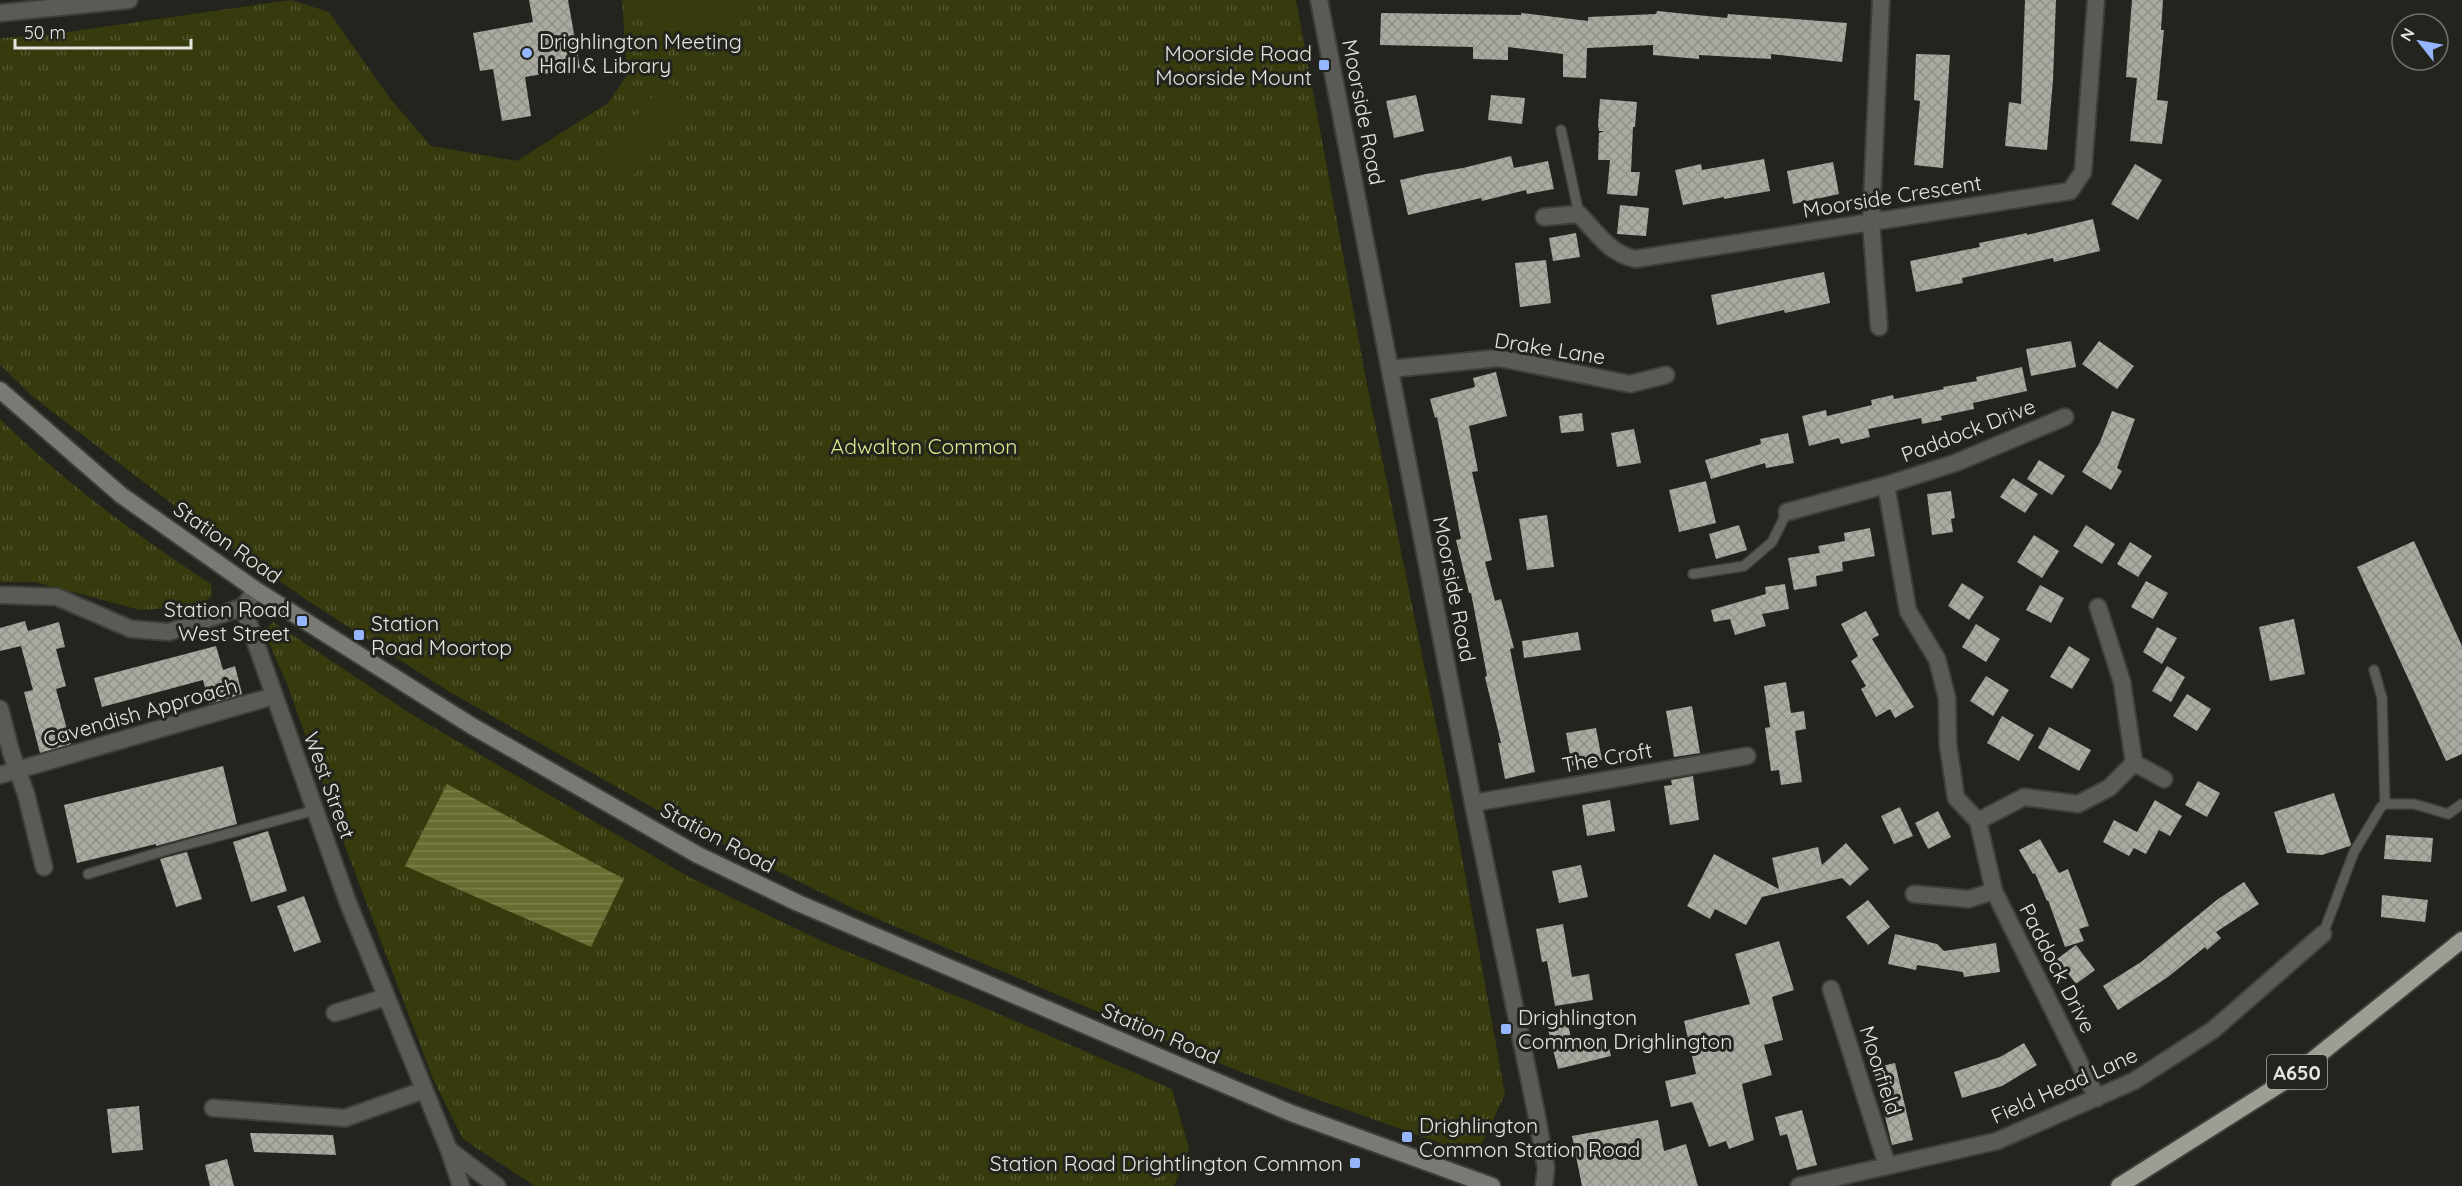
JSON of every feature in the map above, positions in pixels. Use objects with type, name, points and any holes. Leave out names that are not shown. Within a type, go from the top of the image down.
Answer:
[{"type":"highway","name":"A650","points":[[2119,1186],[2290,1078],[2462,940]]},
{"type":"main road","name":"Station Road","points":[[0,390],[121,495],[256,590],[472,726],[698,855],[798,903],[1291,1113],[1492,1186]]},
{"type":"street","points":[[7,9],[129,0]]},
{"type":"street","name":"Moorside Road","points":[[1319,0],[1473,802],[1540,1134],[1546,1167],[1544,1186]]},
{"type":"street","points":[[1879,327],[1871,222],[1881,0]]},
{"type":"street","name":"Moorside Crescent","points":[[1579,214],[1606,245],[1621,256],[1635,259],[2070,191],[2083,172],[2096,0]]},
{"type":"street","points":[[1545,217],[1579,214]]},
{"type":"street","name":"Drake Lane","points":[[1390,369],[1499,358],[1630,384],[1666,375]]},
{"type":"street","name":"Paddock Drive","points":[[1787,512],[1955,463],[2065,417]]},
{"type":"street","name":"Paddock Drive","points":[[1886,485],[1908,611],[1937,659],[1947,698],[1948,745],[1956,798],[1978,821],[1994,891],[2097,1098]]},
{"type":"street","points":[[0,595],[57,597],[131,629],[169,632],[243,607],[256,590]]},
{"type":"street","name":"West Street","points":[[243,607],[347,900],[449,1150],[461,1186]]},
{"type":"street","points":[[2098,607],[2122,682],[2134,763]]},
{"type":"street","name":"Cavendish Approach","points":[[0,775],[274,696]]},
{"type":"street","points":[[0,709],[10,752],[19,771],[44,867]]},
{"type":"street","name":"The Croft","points":[[1473,802],[1747,756]]},
{"type":"street","points":[[1978,821],[2024,797],[2078,804],[2109,788],[2134,763]]},
{"type":"street","points":[[2134,763],[2163,779]]},
{"type":"street","name":"Paddock Drive","points":[[1914,894],[1969,898],[1994,891]]},
{"type":"street","name":"Field Head Lane","points":[[1799,1186],[1997,1141],[2134,1081],[2213,1030],[2323,934]]},
{"type":"street","name":"Moorfield","points":[[1831,989],[1887,1165]]},
{"type":"street","points":[[335,1013],[386,997]]},
{"type":"street","points":[[213,1108],[345,1118],[424,1090]]},
{"type":"street","points":[[449,1150],[497,1186]]},
{"type":"lane","points":[[1561,130],[1579,214]]},
{"type":"lane","points":[[1693,574],[1744,566],[1772,542],[1787,512]]},
{"type":"lane","points":[[2374,670],[2382,698],[2385,804]]},
{"type":"lane","points":[[2323,934],[2354,852],[2381,807],[2385,804],[2414,804],[2448,814],[2462,804]]},
{"type":"lane","points":[[88,873],[316,810]]},
{"type":"green space","name":"Adwalton Common","points":[[291,0],[329,12],[389,97],[431,146],[517,161],[608,103],[627,75],[622,0],[1296,0],[1366,379],[1452,802],[1505,1094],[1476,1156],[1241,1072],[854,909],[673,819],[448,691],[307,600],[206,530],[32,396],[0,365],[0,38],[54,34]]},
{"type":"green space","points":[[642,0],[732,0],[737,30],[650,46]]},
{"type":"green space","points":[[667,81],[695,106],[631,178],[603,154]]},
{"type":"green space","points":[[0,419],[101,507],[211,584],[212,595],[201,606],[140,610],[35,582],[0,582]]},
{"type":"green space","points":[[273,622],[411,714],[689,877],[826,943],[969,1001],[1172,1089],[1189,1149],[1174,1186],[535,1186],[463,1139],[433,1079],[331,809],[289,689],[264,631]]},
{"type":"shaded area","points":[[447,784],[624,879],[591,947],[405,866]]},
{"type":"building","name":"Drighlington Meeting Hall & Library","points":[[529,0],[568,0],[580,68],[525,77],[531,116],[502,121],[493,69],[480,71],[473,33],[533,22]]},
{"type":"building","points":[[2025,0],[2056,0],[2047,150],[2005,146],[2009,102],[2021,104]]},
{"type":"building","points":[[2132,0],[2163,0],[2161,30],[2164,30],[2157,100],[2168,101],[2162,144],[2130,141],[2137,78],[2126,77]]},
{"type":"building","points":[[1657,11],[1727,18],[1728,14],[1847,23],[1842,62],[1771,54],[1771,59],[1699,55],[1699,59],[1653,55],[1653,45],[1587,48],[1586,78],[1563,77],[1563,54],[1508,47],[1508,60],[1473,59],[1473,47],[1380,45],[1381,13],[1521,15],[1521,13],[1588,21],[1588,17],[1656,14]]},
{"type":"building","points":[[1916,54],[1950,55],[1943,168],[1914,165],[1920,101],[1914,100]]},
{"type":"building","points":[[1416,95],[1424,131],[1394,138],[1386,101]]},
{"type":"building","points":[[1491,95],[1525,98],[1522,124],[1488,120]]},
{"type":"building","points":[[1600,99],[1637,102],[1635,127],[1633,127],[1631,172],[1640,172],[1637,196],[1607,194],[1610,160],[1598,160],[1599,133],[1605,131],[1599,131],[1598,125]]},
{"type":"building","points":[[1511,156],[1514,168],[1548,161],[1554,189],[1527,194],[1526,190],[1482,201],[1481,198],[1408,215],[1400,180]]},
{"type":"building","points":[[1764,159],[1770,191],[1683,205],[1675,170],[1701,164],[1702,170]]},
{"type":"building","points":[[1833,162],[1839,194],[1793,204],[1787,171]]},
{"type":"building","points":[[2135,164],[2162,180],[2138,220],[2111,204]]},
{"type":"building","points":[[1620,205],[1649,208],[1646,236],[1617,234]]},
{"type":"building","points":[[2093,219],[2100,251],[2054,262],[2053,258],[1962,278],[1963,283],[1916,292],[1910,261],[1980,247],[1979,243],[2027,233],[2027,235]]},
{"type":"building","points":[[1576,233],[1580,257],[1553,261],[1549,238]]},
{"type":"building","points":[[1546,260],[1551,303],[1520,307],[1515,263]]},
{"type":"building","points":[[1824,272],[1830,303],[1785,313],[1784,310],[1717,325],[1711,295]]},
{"type":"building","points":[[2071,341],[2076,367],[2031,376],[2026,349]]},
{"type":"building","points":[[2099,341],[2134,366],[2117,389],[2082,364]]},
{"type":"building","points":[[2022,367],[2027,391],[1973,403],[1974,409],[1941,416],[1942,420],[1922,424],[1921,418],[1868,429],[1870,437],[1841,444],[1839,438],[1809,446],[1802,416],[1826,410],[1827,416],[1872,405],[1871,400],[1893,395],[1894,399],[1944,389],[1943,387],[1977,381],[1976,377]]},
{"type":"building","points":[[1496,372],[1507,416],[1469,426],[1478,471],[1472,472],[1492,560],[1485,562],[1495,601],[1501,599],[1514,648],[1510,649],[1535,772],[1505,779],[1498,743],[1501,743],[1485,677],[1487,676],[1471,593],[1469,593],[1456,540],[1461,539],[1449,477],[1437,417],[1435,418],[1430,399],[1475,387],[1473,378]]},
{"type":"building","points":[[2112,411],[2135,419],[2117,468],[2122,471],[2111,490],[2082,472],[2100,442]]},
{"type":"building","points":[[1582,413],[1584,431],[1561,433],[1559,416]]},
{"type":"building","points":[[1634,429],[1641,463],[1617,467],[1611,433]]},
{"type":"building","points":[[1788,433],[1794,463],[1766,468],[1765,463],[1711,479],[1705,460],[1761,444],[1760,439]]},
{"type":"building","points":[[2039,460],[2065,476],[2052,495],[2027,479]]},
{"type":"building","points":[[2013,478],[2038,494],[2025,513],[2000,497]]},
{"type":"building","points":[[1706,481],[1716,523],[1679,532],[1669,490]]},
{"type":"building","points":[[1951,491],[1955,518],[1951,519],[1953,532],[1932,535],[1927,494]]},
{"type":"building","points":[[1547,515],[1554,567],[1527,570],[1519,519]]},
{"type":"building","points":[[1739,525],[1747,550],[1716,559],[1709,534]]},
{"type":"building","points":[[2086,525],[2115,544],[2102,564],[2073,546]]},
{"type":"building","points":[[1870,528],[1875,556],[1842,562],[1843,571],[1816,576],[1817,586],[1794,590],[1788,558],[1820,553],[1818,546],[1845,541],[1844,533]]},
{"type":"building","points":[[2034,535],[2059,551],[2042,578],[2017,562]]},
{"type":"building","points":[[2414,541],[2462,646],[2462,754],[2446,761],[2357,567]]},
{"type":"building","points":[[2130,542],[2152,556],[2138,577],[2117,564]]},
{"type":"building","points":[[2146,581],[2168,593],[2153,619],[2131,607]]},
{"type":"building","points":[[1962,583],[1984,597],[1969,620],[1948,606]]},
{"type":"building","points":[[1785,584],[1789,609],[1762,614],[1766,626],[1735,635],[1730,619],[1714,622],[1711,610],[1766,594],[1765,587]]},
{"type":"building","points":[[2040,585],[2064,598],[2051,623],[2026,610]]},
{"type":"building","points":[[1866,611],[1879,635],[1872,639],[1914,707],[1895,718],[1890,709],[1876,717],[1861,689],[1866,686],[1851,661],[1858,656],[1841,624]]},
{"type":"building","points":[[2294,619],[2305,674],[2270,681],[2259,627]]},
{"type":"building","points":[[25,621],[28,631],[59,622],[65,647],[56,649],[66,686],[56,689],[71,744],[40,753],[24,692],[33,690],[21,646],[0,651],[0,628]]},
{"type":"building","points":[[1976,624],[2000,639],[1986,662],[1962,647]]},
{"type":"building","points":[[2157,627],[2177,638],[2162,664],[2143,652]]},
{"type":"building","points":[[1578,632],[1581,650],[1524,658],[1522,641]]},
{"type":"building","points":[[216,646],[223,670],[235,666],[242,694],[209,704],[203,680],[102,707],[94,678]]},
{"type":"building","points":[[2069,646],[2090,659],[2072,689],[2050,677]]},
{"type":"building","points":[[2167,666],[2185,677],[2171,702],[2152,691]]},
{"type":"building","points":[[1986,676],[2009,690],[1993,716],[1970,701]]},
{"type":"building","points":[[1786,682],[1791,713],[1804,711],[1806,729],[1795,731],[1802,782],[1781,785],[1779,770],[1771,771],[1765,728],[1770,727],[1764,686]]},
{"type":"building","points":[[2187,694],[2211,709],[2197,731],[2173,716]]},
{"type":"building","points":[[1692,706],[1700,753],[1674,757],[1666,711]]},
{"type":"building","points":[[2002,716],[2034,735],[2019,761],[1987,743]]},
{"type":"building","points":[[2049,727],[2091,750],[2079,771],[2038,748]]},
{"type":"building","points":[[1596,728],[1602,760],[1572,766],[1566,733]]},
{"type":"building","points":[[223,766],[237,824],[156,846],[156,844],[77,863],[64,805]]},
{"type":"building","points":[[1693,776],[1699,820],[1670,825],[1664,786],[1672,785],[1671,780]]},
{"type":"building","points":[[2198,781],[2220,793],[2207,817],[2185,805]]},
{"type":"building","points":[[2334,793],[2350,846],[2322,855],[2287,853],[2274,812]]},
{"type":"building","points":[[1610,800],[1615,831],[1587,836],[1582,805]]},
{"type":"building","points":[[2155,800],[2182,816],[2170,836],[2159,830],[2146,854],[2134,848],[2129,856],[2103,842],[2114,820],[2137,832]]},
{"type":"building","points":[[1900,807],[1913,836],[1894,844],[1881,816]]},
{"type":"building","points":[[1938,811],[1951,837],[1928,849],[1915,823]]},
{"type":"building","points":[[268,831],[287,891],[251,902],[233,842]]},
{"type":"building","points":[[2386,835],[2433,838],[2431,862],[2384,859]]},
{"type":"building","points":[[2040,839],[2059,873],[2068,869],[2089,926],[2079,929],[2084,941],[2065,947],[2048,900],[2035,873],[2033,874],[2019,850]]},
{"type":"building","points":[[1846,843],[1869,869],[1850,886],[1842,878],[1762,897],[1746,925],[1715,909],[1710,919],[1687,906],[1714,854],[1779,889],[1772,858],[1818,847],[1822,865]]},
{"type":"building","points":[[187,852],[202,899],[176,907],[160,859]]},
{"type":"building","points":[[1581,865],[1588,897],[1559,903],[1552,871]]},
{"type":"building","points":[[2244,882],[2259,904],[2216,932],[2221,938],[2207,950],[2205,947],[2168,977],[2118,1010],[2103,986],[2141,962],[2218,899]]},
{"type":"building","points":[[2382,895],[2428,900],[2425,922],[2381,917]]},
{"type":"building","points":[[304,896],[321,942],[294,952],[277,906]]},
{"type":"building","points":[[1868,900],[1890,927],[1868,945],[1846,917]]},
{"type":"building","points":[[1563,924],[1572,977],[1589,974],[1593,1000],[1555,1006],[1547,961],[1542,962],[1536,929]]},
{"type":"building","points":[[1895,934],[1937,944],[1944,951],[1996,943],[2000,972],[1964,977],[1963,972],[1917,965],[1916,970],[1888,964]]},
{"type":"building","points":[[1779,941],[1794,990],[1772,997],[1783,1040],[1764,1045],[1772,1075],[1742,1084],[1754,1140],[1729,1149],[1726,1141],[1709,1147],[1692,1102],[1671,1107],[1665,1081],[1696,1074],[1684,1021],[1750,1004],[1735,954]]},
{"type":"building","points":[[2076,945],[2095,970],[2076,984],[2057,959]]},
{"type":"building","points":[[1568,1025],[1573,1045],[1606,1036],[1611,1056],[1558,1069],[1548,1030]]},
{"type":"building","points":[[2024,1043],[2037,1065],[2002,1086],[1962,1098],[1954,1072],[2000,1057]]},
{"type":"building","points":[[1895,1063],[1913,1140],[1892,1145],[1873,1068]]},
{"type":"building","points":[[139,1106],[143,1150],[112,1153],[107,1109]]},
{"type":"building","points":[[1802,1110],[1817,1165],[1797,1170],[1787,1134],[1780,1136],[1775,1117]]},
{"type":"building","points":[[1658,1120],[1664,1151],[1686,1144],[1698,1186],[1582,1186],[1572,1136]]},
{"type":"building","points":[[250,1133],[333,1135],[336,1155],[254,1152]]},
{"type":"building","points":[[227,1159],[234,1186],[210,1186],[205,1165]]},
{"type":"place","name":"Drighlington Meeting Hall & Library","points":[[527,53]]},
{"type":"place","name":"Moorside Road Moorside Mount","points":[[1324,65]]},
{"type":"place","name":"Station Road West Street","points":[[302,621]]},
{"type":"place","name":"Station Road Moortop","points":[[359,635]]},
{"type":"place","name":"Drighlington Common Drighlington","points":[[1506,1029]]},
{"type":"place","name":"Drighlington Common Station Road","points":[[1407,1137]]},
{"type":"place","name":"Station Road Drightlington Common","points":[[1355,1163]]}]
